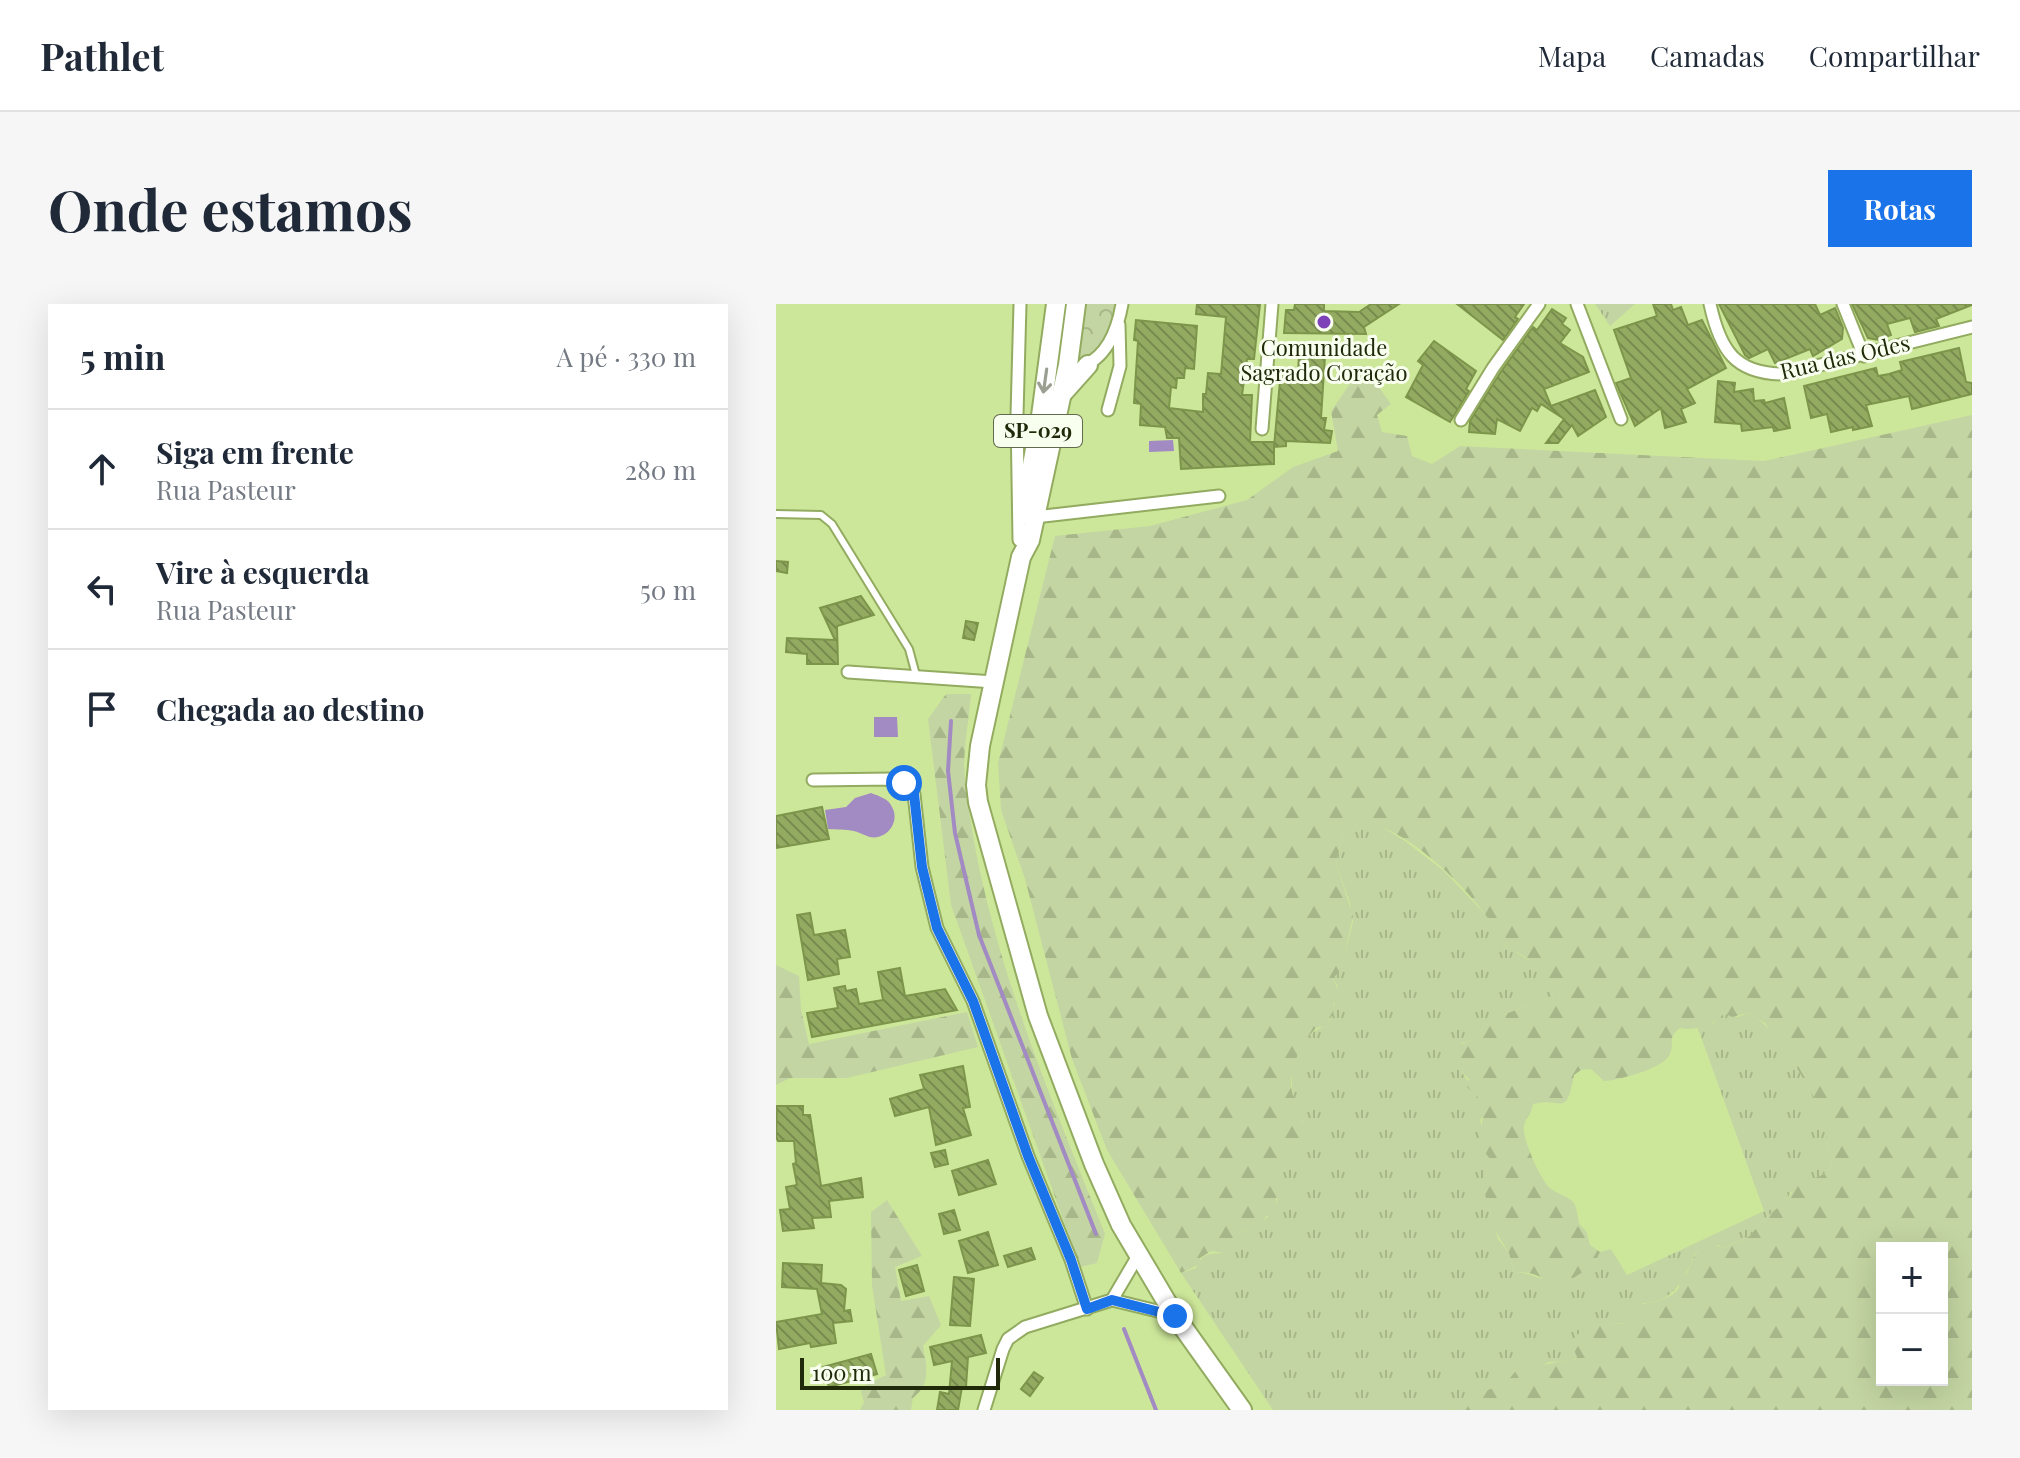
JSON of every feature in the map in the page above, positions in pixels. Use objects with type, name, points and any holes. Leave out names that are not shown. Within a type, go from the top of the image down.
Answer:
[{"type":"highway","name":"SP-029","points":[[1058,304],[1020,548],[980,746],[976,785],[980,815],[1052,1058],[1094,1164],[1121,1225],[1175,1316],[1242,1410]]},
{"type":"highway","points":[[1058,304],[1060,349],[1068,365]]},
{"type":"highway","name":"SP-029","points":[[1020,548],[1030,540],[1068,365],[1076,304]]},
{"type":"highway","points":[[1061,395],[1088,365]]},
{"type":"street","points":[[1020,304],[1017,415],[1020,548]]},
{"type":"street","points":[[1068,365],[1088,365],[1112,339],[1122,304]]},
{"type":"street","points":[[1262,429],[1272,304]]},
{"type":"street","points":[[1461,420],[1493,368],[1539,304]]},
{"type":"street","points":[[1577,304],[1621,419]]},
{"type":"street","name":"Rua das Odes","points":[[1710,304],[1715,322],[1734,360],[1753,372],[1784,374],[1972,327]]},
{"type":"street","points":[[1843,304],[1864,356]]},
{"type":"street","points":[[1108,410],[1120,366],[1118,324]]},
{"type":"street","points":[[1035,517],[1219,496]]},
{"type":"street","points":[[848,672],[994,682]]},
{"type":"street","points":[[813,780],[893,779],[904,783],[914,794],[922,867],[937,928],[973,1001],[1087,1309]]},
{"type":"street","points":[[1112,1300],[1139,1254]]},
{"type":"street","points":[[984,1410],[1008,1339],[1025,1327],[1112,1300],[1175,1316]]},
{"type":"lane","points":[[776,514],[821,515],[832,524],[909,649],[916,675]]},
{"type":"green space","points":[[1076,304],[1122,304],[1118,324],[1088,365],[1068,365]]},
{"type":"green space","points":[[1595,304],[1635,304],[1610,326]]},
{"type":"green space","points":[[1363,365],[1391,404],[1377,415],[1382,432],[1407,436],[1412,456],[1432,464],[1460,446],[1764,461],[1972,415],[1972,1410],[1451,1410],[1504,1385],[1515,1372],[1573,1361],[1577,1357],[1574,1338],[1577,1335],[1590,1332],[1595,1326],[1626,1323],[1638,1305],[1672,1295],[1679,1288],[1680,1280],[1687,1273],[1695,1254],[1711,1244],[1723,1248],[1750,1236],[1788,1199],[1796,1186],[1829,1172],[1833,1159],[1826,1140],[1826,1117],[1779,1038],[1765,1023],[1748,1013],[1732,1017],[1724,1013],[1705,1026],[1680,1028],[1673,1035],[1669,1056],[1658,1065],[1604,1081],[1591,1069],[1581,1070],[1574,1075],[1565,1102],[1533,1104],[1524,1126],[1532,1158],[1550,1188],[1573,1202],[1590,1245],[1600,1252],[1594,1265],[1557,1285],[1551,1286],[1534,1274],[1514,1272],[1509,1253],[1494,1229],[1483,1186],[1483,1173],[1490,1169],[1491,1160],[1481,1138],[1483,1102],[1466,1086],[1469,1079],[1459,1070],[1452,1055],[1458,1046],[1475,1040],[1488,1024],[1552,996],[1553,991],[1528,959],[1502,942],[1485,914],[1445,871],[1409,842],[1373,824],[1357,823],[1352,830],[1343,834],[1336,863],[1353,916],[1345,953],[1338,955],[1340,971],[1333,978],[1341,997],[1334,1003],[1333,1014],[1325,1026],[1316,1028],[1297,1049],[1291,1080],[1295,1101],[1303,1113],[1301,1143],[1278,1178],[1277,1206],[1272,1216],[1266,1216],[1262,1227],[1253,1233],[1244,1230],[1235,1235],[1236,1244],[1224,1253],[1211,1251],[1200,1258],[1200,1264],[1181,1273],[1107,1150],[1072,1059],[1025,879],[1001,810],[998,763],[1055,536],[1150,526],[1247,500],[1293,467],[1338,451],[1331,411]]},
{"type":"green space","points":[[946,694],[971,694],[964,770],[986,897],[1020,1012],[1105,1234],[1097,1263],[1080,1267],[951,905],[928,719]]},
{"type":"green space","points":[[1357,823],[1379,825],[1405,841],[1444,871],[1485,914],[1504,945],[1532,962],[1553,991],[1552,996],[1542,1001],[1498,1018],[1475,1040],[1461,1043],[1459,1070],[1483,1102],[1485,1114],[1480,1120],[1491,1160],[1490,1214],[1498,1239],[1509,1253],[1514,1272],[1553,1279],[1594,1265],[1600,1252],[1611,1249],[1627,1275],[1764,1211],[1697,1026],[1713,1023],[1724,1013],[1738,1017],[1748,1013],[1779,1038],[1826,1117],[1826,1140],[1833,1159],[1829,1172],[1790,1193],[1788,1199],[1750,1236],[1722,1248],[1718,1245],[1695,1253],[1682,1280],[1670,1294],[1654,1302],[1643,1303],[1626,1323],[1596,1329],[1573,1361],[1549,1362],[1520,1371],[1504,1385],[1451,1410],[1273,1410],[1181,1273],[1196,1268],[1207,1255],[1224,1253],[1235,1244],[1235,1235],[1244,1230],[1253,1233],[1277,1206],[1278,1178],[1301,1143],[1303,1120],[1293,1099],[1291,1071],[1301,1042],[1332,1016],[1338,987],[1333,978],[1338,955],[1345,953],[1353,922],[1336,863],[1343,834],[1352,830]]},
{"type":"green space","points":[[776,965],[799,976],[801,1010],[809,1044],[967,1012],[978,1047],[847,1078],[790,1078],[776,1085]]},
{"type":"green space","points":[[887,1200],[922,1256],[895,1267],[901,1301],[929,1296],[941,1325],[923,1346],[925,1381],[913,1398],[911,1410],[860,1410],[864,1402],[860,1388],[886,1375],[872,1286],[871,1212]]},
{"type":"shaded area","points":[[1173,440],[1174,451],[1149,452],[1149,441]]},
{"type":"shaded area","points":[[874,717],[897,717],[898,737],[874,737]]},
{"type":"shaded area","points":[[871,793],[891,804],[894,821],[887,833],[869,837],[851,830],[828,829],[825,810],[846,807],[855,798]]},
{"type":"building","points":[[1197,304],[1260,304],[1254,359],[1247,359],[1242,395],[1252,395],[1250,442],[1274,442],[1274,464],[1181,469],[1179,438],[1167,438],[1165,427],[1140,425],[1141,404],[1134,403],[1138,341],[1134,340],[1136,320],[1197,326],[1194,369],[1185,368],[1184,378],[1177,378],[1176,388],[1171,387],[1169,408],[1203,412],[1208,373],[1221,374],[1226,317],[1196,314]]},
{"type":"building","name":"Comunidade Sagrado Coração","points":[[1295,304],[1324,304],[1324,311],[1359,312],[1371,304],[1399,304],[1364,327],[1366,334],[1284,333],[1286,310],[1294,310]]},
{"type":"building","points":[[1457,304],[1524,304],[1503,340]]},
{"type":"building","points":[[1653,304],[1671,304],[1673,310],[1681,307],[1688,325],[1702,320],[1726,368],[1687,389],[1695,403],[1681,409],[1686,422],[1665,428],[1661,408],[1635,426],[1616,383],[1631,378],[1614,330],[1657,316]]},
{"type":"building","points":[[1719,304],[1815,304],[1820,315],[1835,308],[1843,328],[1842,339],[1813,356],[1810,349],[1775,363],[1768,349],[1749,358]]},
{"type":"building","points":[[1852,304],[1972,305],[1936,319],[1939,326],[1915,332],[1910,318],[1887,324],[1891,335],[1879,340],[1868,338]]},
{"type":"building","points":[[1552,309],[1566,318],[1562,324],[1570,330],[1560,343],[1583,357],[1589,372],[1544,389],[1551,406],[1595,390],[1606,417],[1578,436],[1572,425],[1558,443],[1546,443],[1564,419],[1541,404],[1537,411],[1532,408],[1520,431],[1497,419],[1495,434],[1469,432],[1470,421],[1500,373],[1533,327],[1537,330]]},
{"type":"building","points":[[1434,341],[1476,371],[1466,389],[1469,391],[1450,422],[1406,397],[1423,365],[1418,361]]},
{"type":"building","points":[[1959,348],[1966,382],[1972,383],[1972,394],[1912,409],[1909,396],[1866,405],[1872,426],[1853,430],[1853,427],[1831,432],[1827,414],[1811,418],[1804,386],[1876,368],[1878,376],[1889,374],[1902,370],[1900,362]]},
{"type":"building","points":[[1299,356],[1325,356],[1321,418],[1326,418],[1324,430],[1332,431],[1330,443],[1286,441],[1286,446],[1274,447],[1281,370],[1298,371]]},
{"type":"building","points":[[1718,381],[1735,383],[1734,392],[1753,389],[1754,401],[1764,400],[1765,403],[1784,398],[1790,428],[1742,431],[1741,424],[1715,422]]},
{"type":"building","points":[[776,561],[788,562],[787,573],[776,571]]},
{"type":"building","points":[[861,596],[874,615],[837,626],[838,664],[807,664],[807,654],[786,652],[787,638],[835,640],[820,608]]},
{"type":"building","points":[[966,621],[978,623],[974,640],[963,638]]},
{"type":"building","points":[[822,807],[829,839],[776,848],[776,816]]},
{"type":"building","points":[[810,913],[814,935],[845,930],[850,957],[837,959],[839,974],[808,980],[797,915]]},
{"type":"building","points":[[900,968],[905,996],[945,989],[957,1010],[812,1037],[807,1013],[838,1008],[834,988],[845,986],[846,991],[856,989],[859,1004],[883,1000],[878,972]]},
{"type":"building","points":[[963,1066],[970,1107],[963,1108],[971,1135],[936,1145],[929,1107],[895,1116],[890,1099],[924,1089],[920,1075]]},
{"type":"building","points":[[777,1106],[803,1106],[803,1115],[810,1115],[821,1186],[861,1178],[863,1197],[829,1201],[831,1217],[812,1218],[814,1228],[783,1231],[780,1210],[790,1209],[786,1187],[797,1185],[793,1164],[796,1163],[794,1141],[778,1141],[776,1137]]},
{"type":"building","points":[[945,1150],[948,1164],[935,1167],[931,1153]]},
{"type":"building","points":[[988,1160],[996,1184],[959,1195],[952,1171]]},
{"type":"building","points":[[954,1210],[960,1230],[944,1234],[939,1214]]},
{"type":"building","points":[[988,1232],[998,1265],[968,1273],[959,1241]]},
{"type":"building","points":[[1031,1248],[1035,1259],[1008,1267],[1004,1256]]},
{"type":"building","points":[[783,1263],[822,1265],[821,1283],[841,1285],[846,1289],[844,1311],[850,1310],[852,1321],[833,1323],[836,1343],[811,1347],[810,1343],[779,1349],[776,1322],[822,1314],[817,1289],[782,1287]]},
{"type":"building","points":[[917,1265],[924,1291],[906,1296],[899,1270]]},
{"type":"building","points":[[954,1277],[974,1279],[970,1326],[950,1325]]},
{"type":"building","points":[[981,1335],[986,1353],[968,1357],[966,1387],[962,1387],[958,1410],[937,1410],[940,1392],[949,1394],[952,1361],[934,1365],[930,1347]]},
{"type":"building","points":[[871,1354],[877,1374],[829,1387],[823,1367]]},
{"type":"building","points":[[1034,1372],[1043,1378],[1030,1396],[1021,1389]]},
{"type":"waterway","points":[[951,721],[948,771],[955,833],[979,935],[1096,1234]]},
{"type":"waterway","points":[[1124,1329],[1156,1410]]},
{"type":"place","name":"Comunidade Sagrado Coração","points":[[1324,322]]},
{"type":"route","points":[[904,783],[914,794],[922,867],[937,928],[973,1001],[1087,1309],[1112,1300],[1175,1316]]}]
